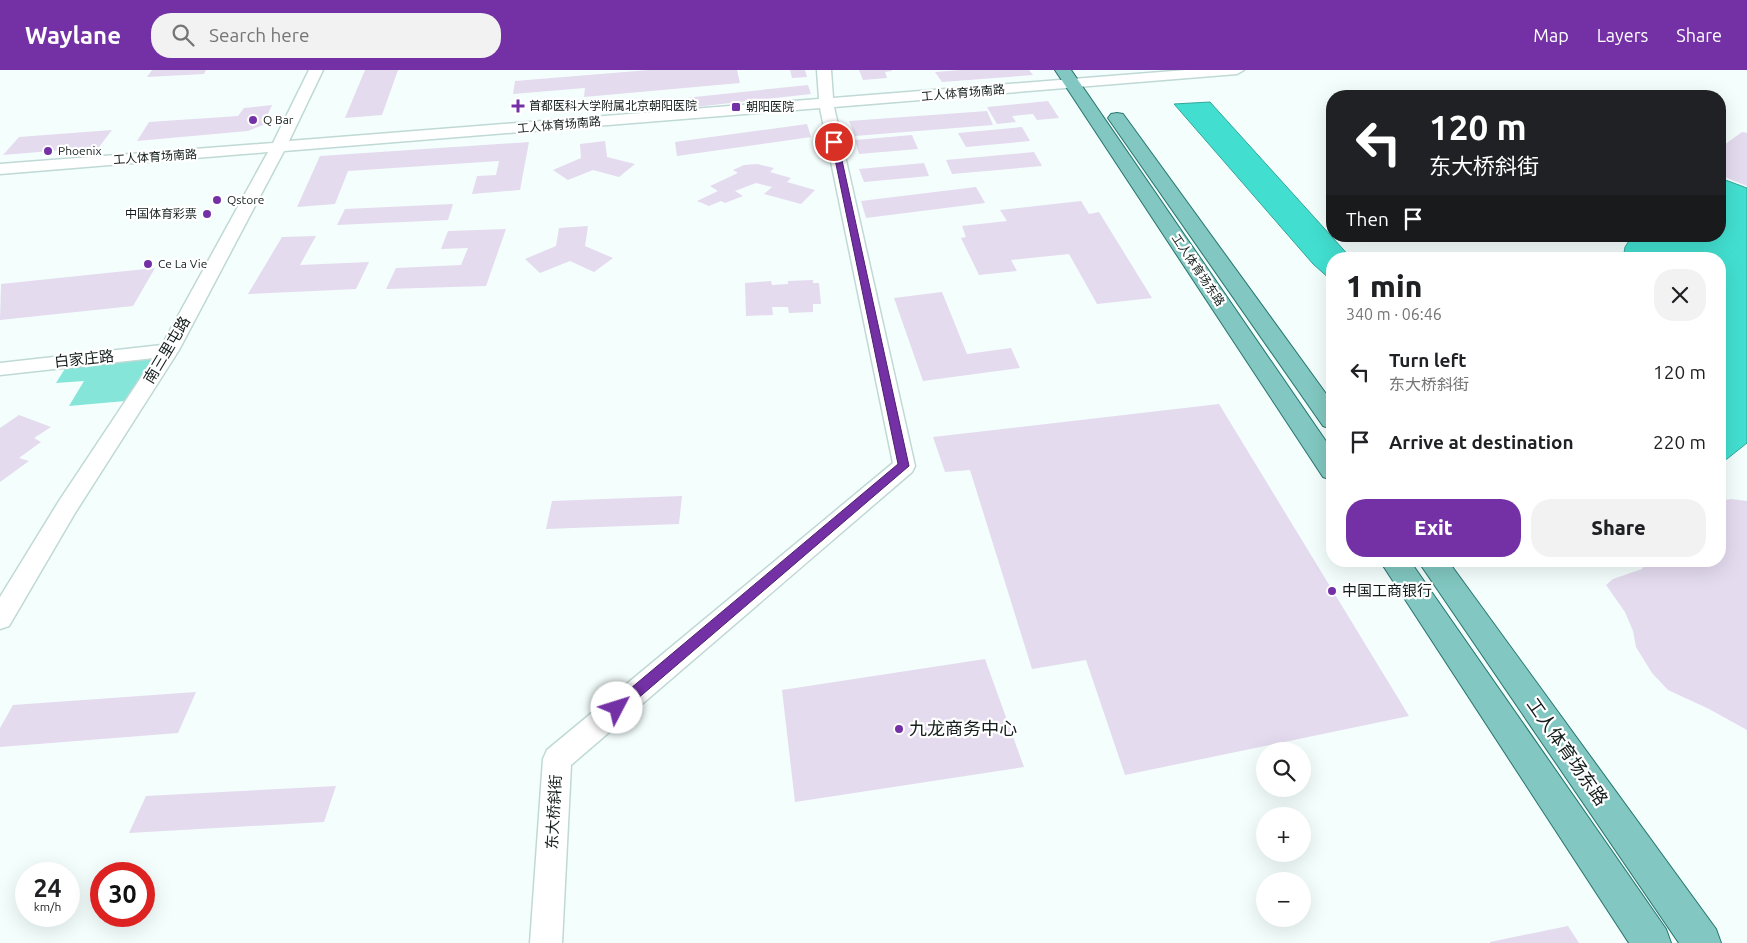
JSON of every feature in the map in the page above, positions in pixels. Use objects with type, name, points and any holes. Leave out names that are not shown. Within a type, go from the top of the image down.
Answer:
[{"type":"main road","name":"工人体育场东路","points":[[1078,77],[1326,412]]},
{"type":"main road","name":"工人体育场东路","points":[[1078,77],[1326,461]]},
{"type":"main road","points":[[1398,567],[1652,943]]},
{"type":"main road","name":"工人体育场东路","points":[[1436,567],[1702,943]]},
{"type":"street","name":"南三里屯路","points":[[0,619],[67,507],[169,350],[278,148],[316,70]]},
{"type":"street","name":"东大桥斜街","points":[[546,943],[557,759],[904,466],[826,104],[824,70]]},
{"type":"street","name":"工人体育场南路","points":[[0,169],[826,104],[1078,77],[1237,70]]},
{"type":"street","name":"白家庄路","points":[[0,369],[169,350]]},
{"type":"green space","points":[[155,358],[125,401],[69,406],[84,381],[56,383],[66,367]]},
{"type":"water","points":[[1210,102],[1326,230],[1326,242],[1337,242],[1346,252],[1326,252],[1326,276],[1313,264],[1174,104]]},
{"type":"water","points":[[1726,180],[1747,188],[1747,443],[1727,459],[1726,252],[1624,252],[1628,242],[1726,242]]},
{"type":"building","points":[[152,70],[206,70],[204,74],[147,77]]},
{"type":"building","points":[[365,70],[398,70],[382,115],[345,118]]},
{"type":"building","points":[[649,70],[737,70],[740,83],[584,97],[585,88],[513,94],[515,81]]},
{"type":"building","points":[[790,70],[805,70],[807,77],[792,78]]},
{"type":"building","points":[[859,70],[892,71],[885,72],[887,78],[863,80]]},
{"type":"building","points":[[1029,70],[1033,75],[942,82],[935,72]]},
{"type":"building","points":[[808,85],[811,94],[677,109],[675,99]]},
{"type":"building","points":[[1048,101],[1059,118],[1037,120],[1033,114],[1012,116],[1016,122],[997,124],[987,107]]},
{"type":"building","points":[[272,105],[263,125],[248,131],[137,141],[149,122],[238,116],[244,108]]},
{"type":"building","points":[[987,111],[993,125],[855,136],[849,121]]},
{"type":"building","points":[[807,124],[811,137],[677,156],[675,142]]},
{"type":"building","points":[[1022,127],[1030,141],[966,147],[958,133]]},
{"type":"building","points":[[112,130],[99,147],[3,155],[19,137]]},
{"type":"building","points":[[1742,132],[1747,133],[1747,186],[1726,177],[1726,144]]},
{"type":"building","points":[[912,135],[918,149],[859,154],[855,140]]},
{"type":"building","points":[[605,141],[607,157],[635,164],[619,177],[593,170],[568,180],[553,170],[581,158],[580,144]]},
{"type":"building","points":[[529,142],[520,190],[472,194],[477,176],[496,175],[499,161],[348,171],[335,204],[297,207],[320,156]]},
{"type":"building","points":[[1034,152],[1042,166],[952,174],[946,160]]},
{"type":"building","points":[[924,163],[929,176],[864,182],[859,169]]},
{"type":"building","points":[[757,164],[774,168],[770,172],[791,178],[787,182],[815,190],[801,204],[764,194],[772,187],[756,183],[735,191],[743,196],[725,203],[721,201],[709,206],[697,201],[718,191],[710,186],[738,173],[733,170],[744,165]]},
{"type":"building","points":[[976,187],[985,203],[866,218],[861,201]]},
{"type":"building","points":[[1081,201],[1089,214],[1099,212],[1152,298],[1097,304],[1069,254],[1011,260],[1017,271],[979,275],[961,238],[966,237],[962,226],[1007,221],[1000,210]]},
{"type":"building","points":[[453,204],[448,220],[337,225],[345,209]]},
{"type":"building","points":[[588,226],[585,246],[613,258],[594,272],[570,261],[540,273],[525,259],[556,246],[559,228]]},
{"type":"building","points":[[506,229],[486,286],[386,289],[396,268],[461,265],[468,248],[441,249],[448,231]]},
{"type":"building","points":[[316,236],[300,265],[369,262],[356,289],[248,294],[282,237]]},
{"type":"building","points":[[155,268],[133,306],[0,320],[1,284]]},
{"type":"building","points":[[813,280],[813,283],[819,283],[821,304],[813,304],[813,312],[789,313],[788,307],[772,307],[773,315],[746,316],[745,283],[771,281],[772,285],[788,284],[788,281]]},
{"type":"building","points":[[942,292],[967,354],[1011,348],[1020,368],[923,381],[894,298]]},
{"type":"building","points":[[1219,404],[1409,716],[1284,742],[1256,742],[1256,748],[1125,775],[1086,660],[1032,669],[970,470],[945,472],[933,437]]},
{"type":"building","points":[[19,415],[51,427],[34,438],[41,442],[19,458],[29,461],[0,482],[0,428]]},
{"type":"building","points":[[682,496],[679,524],[546,529],[552,501]]},
{"type":"building","points":[[1726,500],[1747,501],[1747,730],[1709,709],[1668,690],[1652,673],[1636,647],[1633,631],[1625,612],[1606,585],[1613,579],[1643,567],[1726,567]]},
{"type":"building","name":"九龙商务中心","points":[[985,659],[1024,767],[795,802],[782,690]]},
{"type":"building","points":[[196,692],[178,733],[0,747],[0,728],[13,705]]},
{"type":"building","points":[[336,786],[324,822],[129,833],[146,796]]},
{"type":"building","points":[[1568,926],[1579,943],[1490,943],[1490,942]]},
{"type":"place","name":"首都医科大学附属北京朝阳医院","points":[[518,106]]},
{"type":"place","name":"朝阳医院","points":[[736,107]]},
{"type":"place","name":"Q Bar","points":[[253,120]]},
{"type":"place","name":"Phoenix","points":[[48,151]]},
{"type":"place","name":"Qstore","points":[[217,200]]},
{"type":"place","name":"中国体育彩票","points":[[207,214]]},
{"type":"place","name":"Ce La Vie","points":[[148,264]]},
{"type":"place","name":"中国工商银行","points":[[1332,591]]},
{"type":"place","name":"九龙商务中心","points":[[899,729]]},
{"type":"route","points":[[617,708],[904,466],[834,142]]}]
